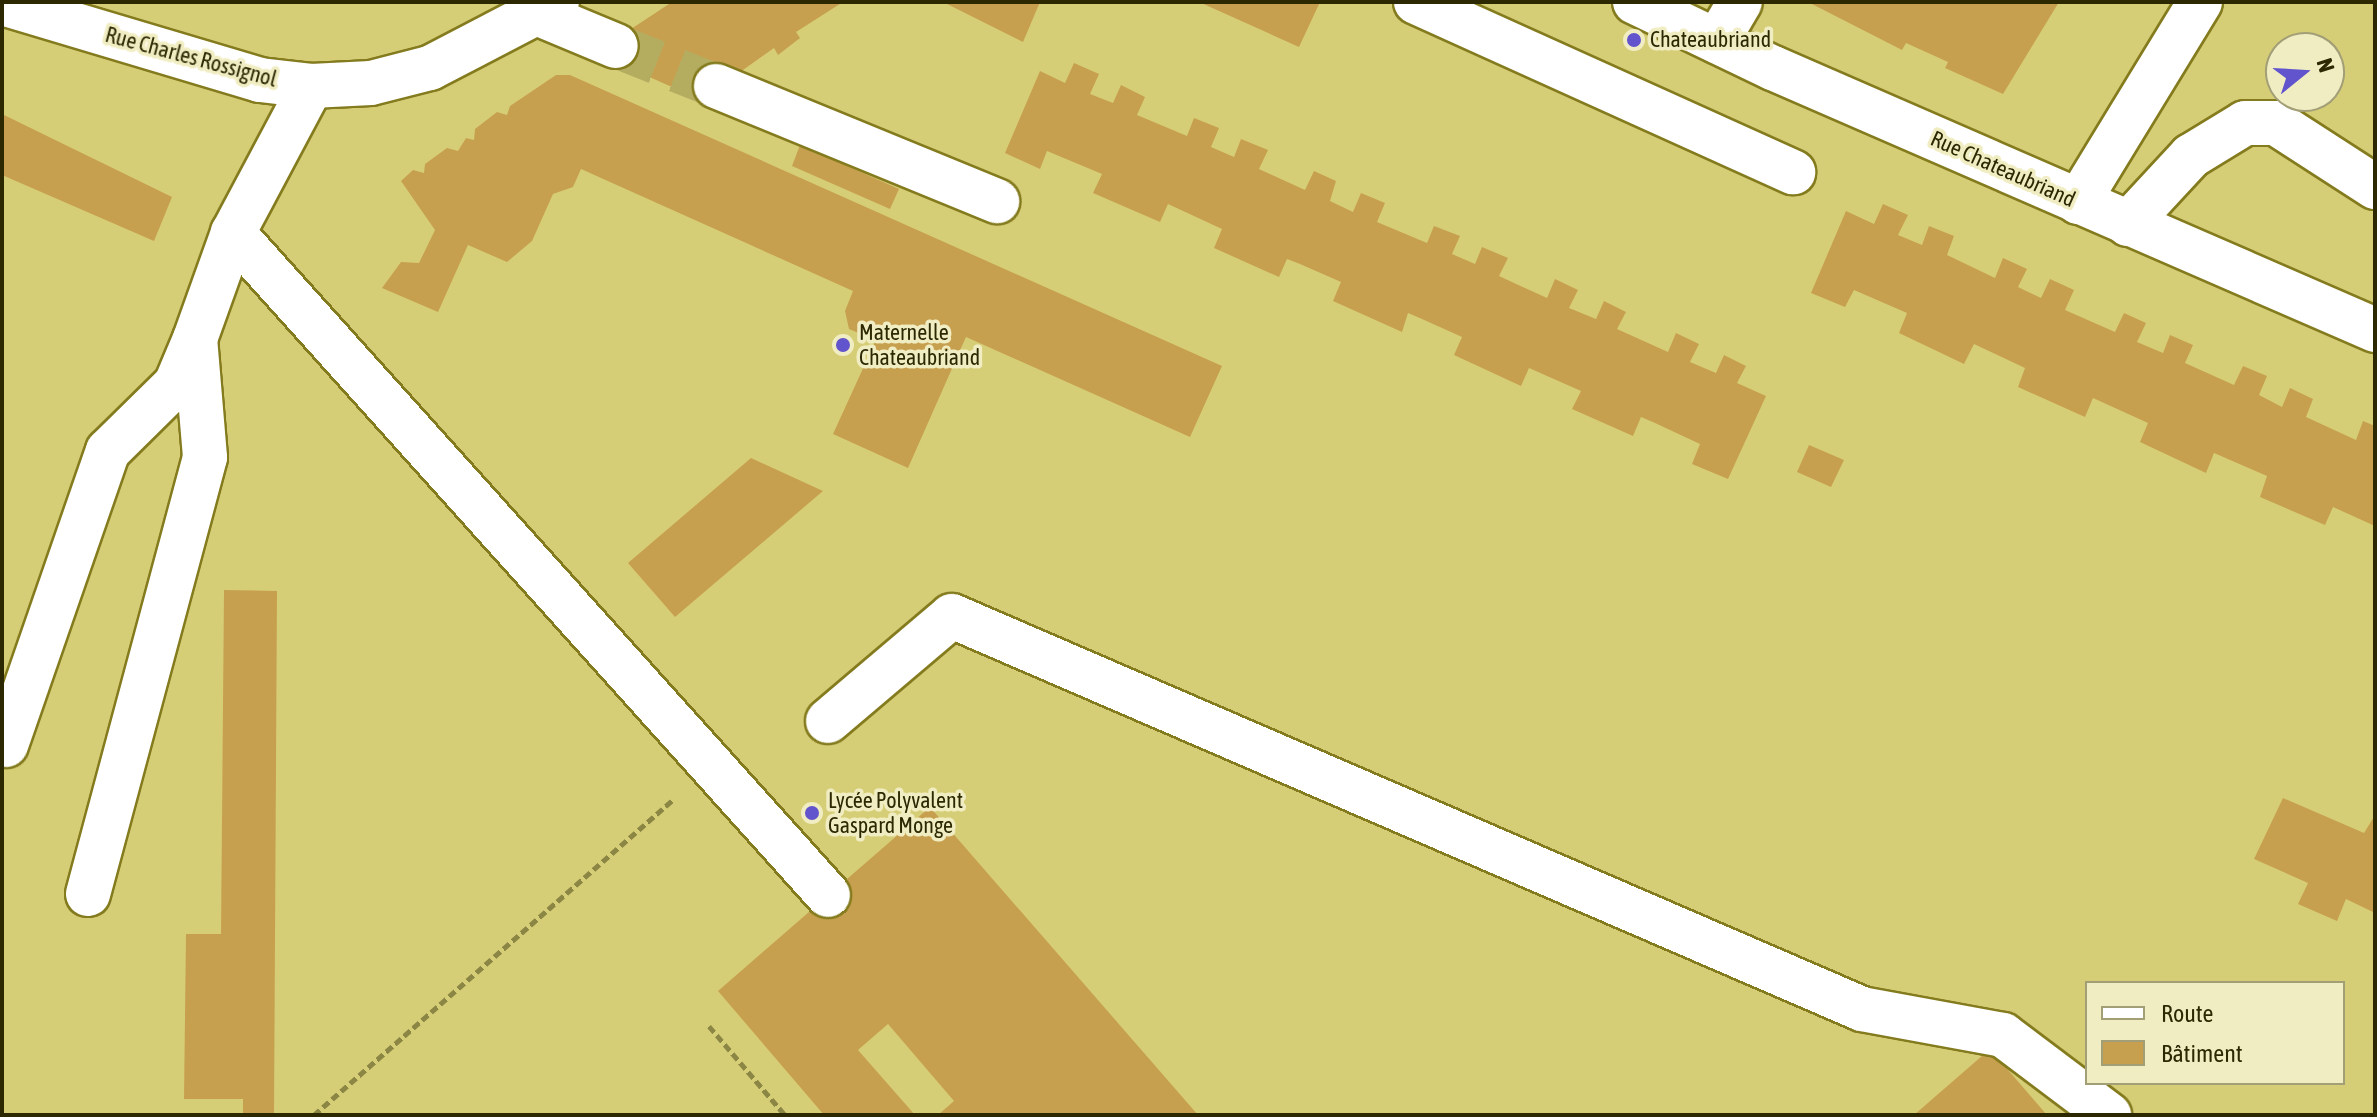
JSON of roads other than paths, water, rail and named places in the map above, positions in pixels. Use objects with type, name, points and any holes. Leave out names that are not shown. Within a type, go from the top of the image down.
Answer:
[{"type":"street","points":[[1416,2],[1793,172]]},
{"type":"street","name":"Rue Chateaubriand","points":[[1635,2],[2078,202],[2375,330]]},
{"type":"street","points":[[1717,41],[1740,2]]},
{"type":"street","points":[[2078,202],[2200,2]]},
{"type":"street","name":"Rue Charles Rossignol","points":[[2,3],[260,80],[311,86],[371,83],[430,68],[548,8]]},
{"type":"street","points":[[548,8],[616,46]]},
{"type":"street","points":[[6,745],[108,451],[176,384],[233,233],[311,86]]},
{"type":"street","points":[[716,86],[997,201]]},
{"type":"street","points":[[2128,224],[2191,156],[2245,123],[2276,123],[2375,187]]},
{"type":"street","points":[[233,233],[828,895]]},
{"type":"street","points":[[88,894],[205,457],[195,339]]},
{"type":"street","points":[[828,721],[952,616],[1862,1009],[2003,1035],[2109,1115]]},
{"type":"tunnel","points":[[616,46],[716,86]]},
{"type":"place","name":"Chateaubriand","points":[[1634,40]]},
{"type":"place","name":"Maternelle Chateaubriand","points":[[843,345]]},
{"type":"place","name":"Lycée Polyvalent Gaspard Monge","points":[[812,813]]}]
